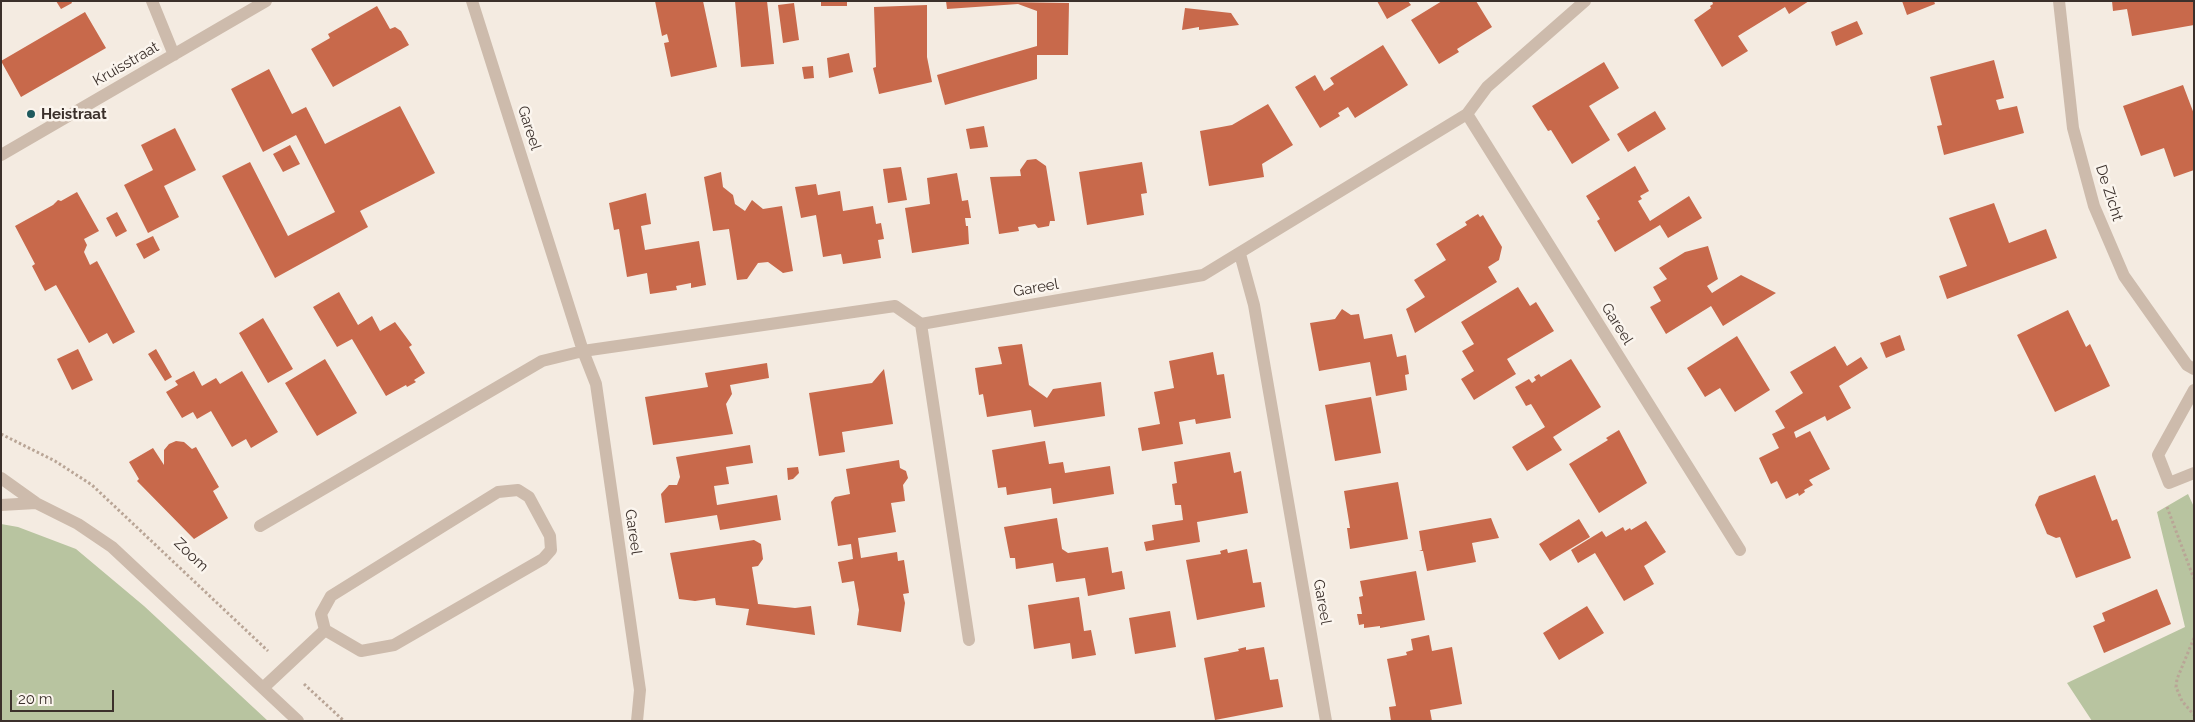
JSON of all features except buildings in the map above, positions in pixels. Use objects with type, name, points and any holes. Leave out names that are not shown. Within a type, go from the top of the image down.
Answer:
[{"type":"street","points":[[152,1],[174,56]]},
{"type":"street","name":"Kruisstraat","points":[[1,155],[266,1]]},
{"type":"street","name":"Gareel","points":[[472,1],[582,351],[596,384],[640,690],[637,721]]},
{"type":"street","name":"Gareel","points":[[921,324],[1203,275],[1467,114],[1487,87],[1585,1]]},
{"type":"street","name":"De Zicht","points":[[2059,1],[2074,128],[2094,206],[2124,276],[2187,365],[2194,369]]},
{"type":"street","name":"Gareel","points":[[1467,114],[1740,550]]},
{"type":"street","name":"Gareel","points":[[1240,254],[1254,305],[1326,721]]},
{"type":"street","points":[[260,526],[542,360],[582,351],[895,306],[921,324],[969,640]]},
{"type":"street","points":[[2194,390],[2158,455],[2168,483],[2194,474]]},
{"type":"street","points":[[1,478],[36,503],[78,524],[112,547],[298,721]]},
{"type":"street","points":[[518,490],[529,497],[550,536],[551,550],[543,560],[394,645],[361,651],[325,630],[321,614],[331,596],[498,492],[518,490]]},
{"type":"street","points":[[1,505],[36,503]]},
{"type":"street","points":[[263,688],[325,630]]},
{"type":"path","name":"Zoom","points":[[1,434],[55,461],[92,485],[344,721]]},
{"type":"path","points":[[2168,483],[2164,497],[2194,579]]},
{"type":"path","points":[[2194,638],[2177,679],[2176,687],[2182,701],[2194,715]]},
{"type":"green space","points":[[2188,494],[2194,507],[2194,721],[2092,721],[2067,683],[2185,627],[2157,512]]},
{"type":"green space","points":[[1,524],[18,527],[76,549],[144,606],[268,721],[1,721]]},
{"type":"place","name":"Heistraat","points":[[31,114]]}]
